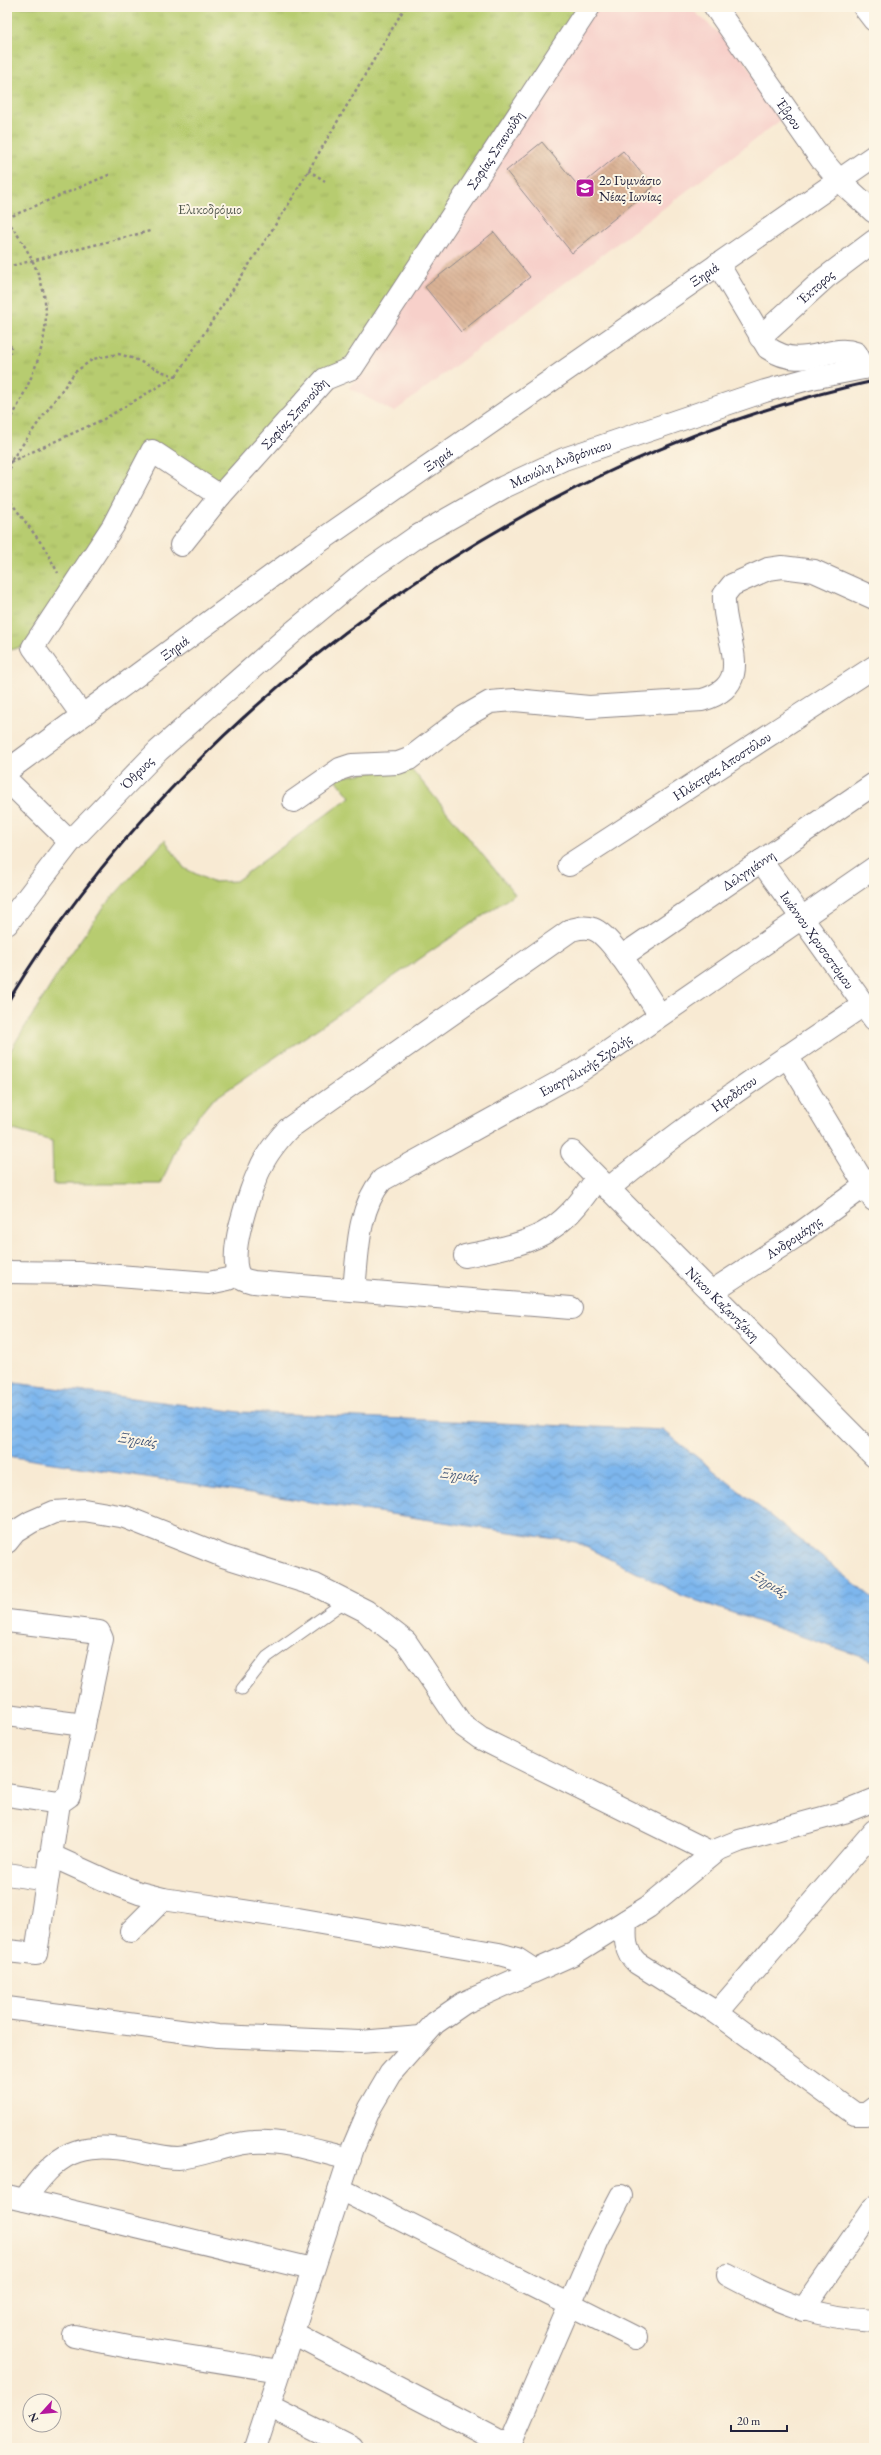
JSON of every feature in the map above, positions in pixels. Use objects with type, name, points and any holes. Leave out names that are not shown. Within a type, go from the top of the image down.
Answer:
[{"type":"street","name":"Σοφίας Σπανούδη","points":[[181,545],[220,496],[325,379],[352,368],[589,7]]},
{"type":"street","name":"Έβρου","points":[[715,7],[814,149],[839,180],[874,212]]},
{"type":"street","points":[[864,7],[874,20]]},
{"type":"street","name":"Ξηριά","points":[[7,771],[303,553],[874,156]]},
{"type":"street","name":"Έκτορος","points":[[760,336],[825,278],[874,241]]},
{"type":"street","points":[[718,264],[760,336],[774,352],[790,357],[808,358],[848,350],[856,353],[869,367]]},
{"type":"street","name":"Μανώλη Ανδρόνικου","points":[[285,639],[364,574],[416,537],[444,520],[548,465],[764,391],[812,378],[869,367]]},
{"type":"street","points":[[82,715],[33,647],[113,526],[152,451],[220,496]]},
{"type":"street","points":[[294,801],[340,769],[352,765],[398,763],[409,759],[464,716],[490,702],[516,700],[589,707],[702,700],[715,696],[730,684],[734,674],[735,661],[725,623],[724,596],[732,585],[768,569],[782,567],[814,571],[874,598]]},
{"type":"street","name":"Όθρυος","points":[[7,924],[70,842],[158,751],[285,639]]},
{"type":"street","name":"Ηλέκτρας Αποστόλου","points":[[569,865],[874,667]]},
{"type":"street","points":[[7,780],[70,842]]},
{"type":"street","name":"Δελγηιάννη","points":[[622,957],[874,784]]},
{"type":"street","name":"Ιωάννου Χρυσοστόμου","points":[[761,862],[803,918],[869,1012]]},
{"type":"street","name":"Ευαγγελικής Σχολής","points":[[354,1290],[361,1225],[375,1189],[382,1180],[583,1069],[660,1014],[803,918],[874,868]]},
{"type":"street","points":[[571,1308],[253,1282],[242,1279],[238,1274],[235,1254],[236,1242],[255,1180],[268,1154],[288,1129],[572,930],[583,927],[594,929],[622,957],[660,1014]]},
{"type":"street","name":"Ηροδότου","points":[[465,1256],[523,1244],[539,1236],[571,1214],[602,1184],[636,1166],[787,1056],[869,1012]]},
{"type":"street","points":[[787,1056],[871,1188]]},
{"type":"street","name":"Νίκου Καζαντζάκη","points":[[572,1152],[602,1184],[874,1456]]},
{"type":"street","name":"Ανδρομάχης","points":[[711,1292],[871,1188]]},
{"type":"street","points":[[7,1272],[79,1273],[209,1283],[228,1279],[238,1274]]},
{"type":"street","points":[[7,1542],[15,1532],[54,1512],[84,1510],[125,1517],[223,1556],[299,1579],[347,1600],[380,1621],[406,1642],[462,1724],[480,1738],[712,1853]]},
{"type":"street","points":[[7,1621],[99,1632],[102,1639],[69,1796],[59,1803],[7,1795]]},
{"type":"street","points":[[7,1715],[84,1725]]},
{"type":"street","points":[[255,2448],[293,2333],[312,2269],[350,2159],[370,2108],[390,2074],[421,2037],[435,2023],[464,2003],[572,1954],[648,1907],[712,1853],[739,1841],[832,1816],[874,1800]]},
{"type":"street","points":[[7,1951],[36,1954],[59,1803]]},
{"type":"street","points":[[717,2013],[874,1831]]},
{"type":"street","points":[[50,1855],[107,1881],[139,1893],[163,1899],[298,1919],[499,1954],[517,1959],[534,1970]]},
{"type":"street","points":[[7,1874],[47,1880]]},
{"type":"street","points":[[131,1931],[163,1899]]},
{"type":"street","points":[[626,1920],[625,1943],[632,1958],[717,2013],[855,2114],[866,2114],[874,2108]]},
{"type":"street","points":[[7,2008],[218,2036],[360,2042],[421,2037]]},
{"type":"street","points":[[16,2198],[50,2166],[72,2153],[91,2147],[110,2148],[174,2158],[262,2142],[350,2159]]},
{"type":"street","points":[[340,2189],[636,2338]]},
{"type":"street","points":[[293,2333],[511,2447],[569,2304],[598,2240],[621,2196]]},
{"type":"street","points":[[16,2198],[312,2269]]},
{"type":"street","points":[[803,2310],[874,2207]]},
{"type":"street","points":[[728,2275],[774,2299],[803,2310],[830,2316],[874,2321]]},
{"type":"street","points":[[74,2336],[128,2347],[280,2371]]},
{"type":"street","points":[[269,2406],[352,2448]]},
{"type":"lane","points":[[242,1689],[267,1657],[347,1600]]},
{"type":"path","points":[[10,462],[104,419],[176,376],[287,206],[405,7]]},
{"type":"path","points":[[308,170],[325,181]]},
{"type":"path","points":[[7,427],[31,381],[41,354],[46,327],[47,304],[45,290],[32,260],[7,219],[111,174]]},
{"type":"path","points":[[7,266],[150,231]]},
{"type":"path","points":[[7,340],[11,347],[7,363]]},
{"type":"path","points":[[7,476],[10,462],[75,372],[93,359],[105,355],[123,355],[158,372],[176,376]]},
{"type":"path","points":[[7,449],[10,462]]},
{"type":"path","points":[[7,497],[44,548],[68,593]]},
{"type":"shaded area","name":"2ο Γυμνάσιο Νέας Ιωνίας","points":[[597,7],[689,7],[737,49],[782,119],[394,412],[349,388]]},
{"type":"green space","name":"Ελικοδρόμιο","points":[[7,7],[582,7],[349,364],[219,490],[149,447],[95,537],[24,646],[7,651],[9,637],[7,637]]},
{"type":"green space","points":[[409,766],[515,894],[211,1101],[181,1137],[161,1184],[53,1184],[52,1141],[7,1128],[7,1056],[69,956],[106,904],[165,840],[184,868],[212,882],[236,881],[350,797],[335,778]]},
{"type":"water","name":"Ξηριάς","points":[[7,1382],[240,1412],[663,1430],[874,1599],[874,1661],[683,1596],[576,1542],[7,1456]]},
{"type":"building","points":[[542,142],[579,187],[623,151],[653,187],[572,253],[506,171]]},
{"type":"building","points":[[494,232],[530,277],[461,332],[425,287]]},
{"type":"railway","points":[[7,1003],[82,893],[170,790],[270,694],[379,607],[497,531],[619,467],[746,416],[874,381]]},
{"type":"place","name":"2ο Γυμνάσιο Νέας Ιωνίας","points":[[585,188]]}]
